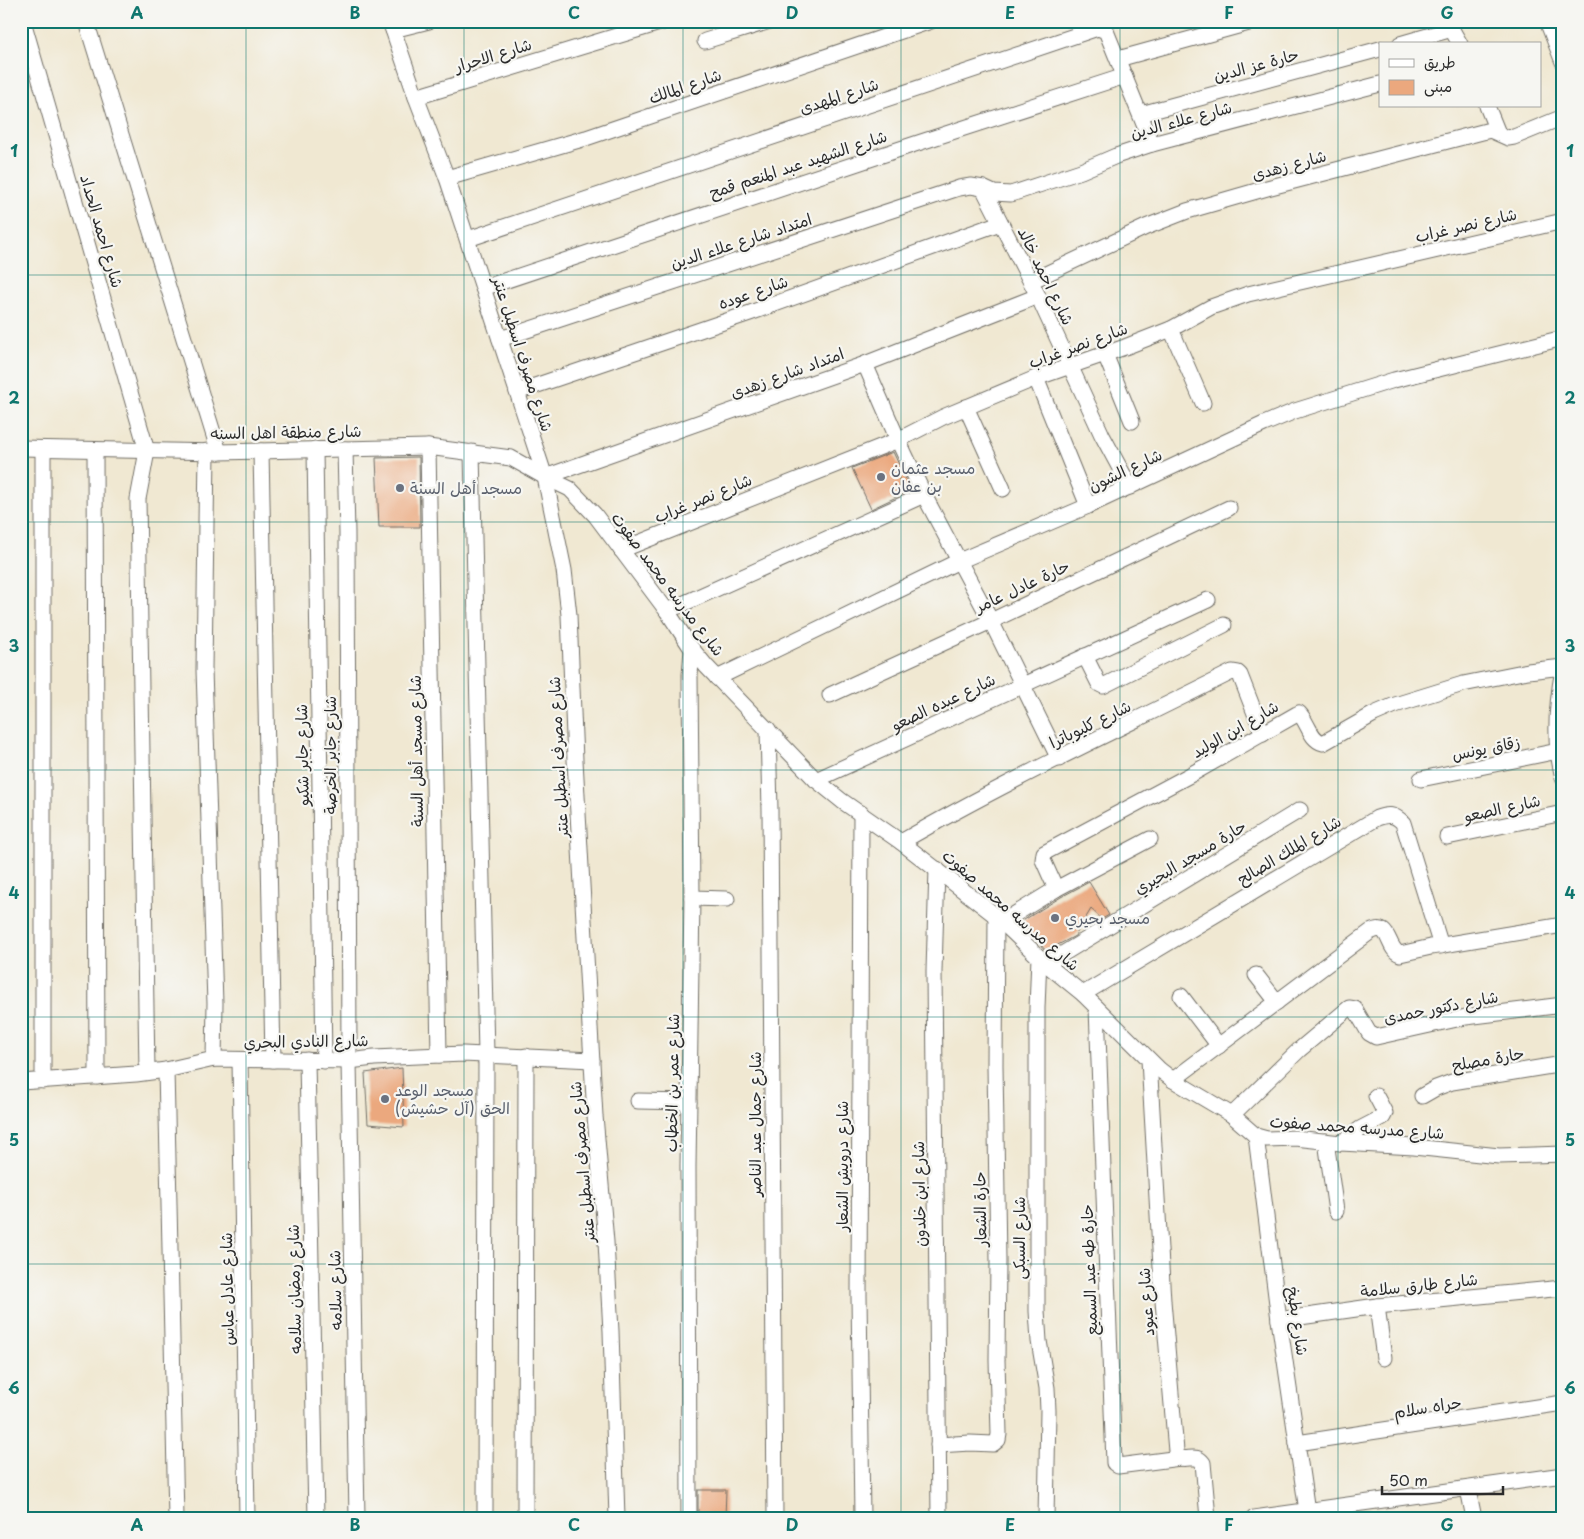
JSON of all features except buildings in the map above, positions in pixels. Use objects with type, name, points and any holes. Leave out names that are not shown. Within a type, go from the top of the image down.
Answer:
[{"type":"street","name":"شارع احمد الحداد","points":[[22,21],[147,451]]},
{"type":"street","points":[[86,21],[213,452],[204,670],[215,1003],[214,1059]]},
{"type":"street","points":[[392,26],[429,21]]},
{"type":"street","name":"شارع الاحرار","points":[[416,97],[666,21]]},
{"type":"street","points":[[705,41],[770,21]]},
{"type":"street","name":"شارع المالك","points":[[447,178],[586,138],[906,26],[931,21]]},
{"type":"street","points":[[1118,59],[1256,21]]},
{"type":"street","points":[[1547,21],[1563,62]]},
{"type":"street","points":[[1405,42],[1450,25],[1459,42]]},
{"type":"street","name":"شارع مصرف اسطبل عنتر","points":[[392,26],[468,239],[545,477],[564,570],[569,615],[575,760],[595,1116],[608,1261],[617,1518]]},
{"type":"street","name":"شارع المهدى","points":[[468,239],[1098,28],[1106,32],[1152,144]]},
{"type":"street","name":"حارة عز الدين","points":[[1141,114],[1379,49]]},
{"type":"street","name":"شارع الشهيد عبد المنعم قمح","points":[[483,288],[1125,76]]},
{"type":"street","name":"شارع علاء الدين","points":[[988,191],[1011,194],[1081,171],[1116,156],[1152,144],[1379,84]]},
{"type":"street","points":[[1488,108],[1498,133]]},
{"type":"street","name":"شارع زهدى","points":[[1031,282],[1146,227],[1187,212],[1267,188],[1490,130],[1508,138],[1514,137],[1563,117]]},
{"type":"street","name":"امتداد شارع علاء الدين","points":[[500,339],[959,188],[971,186],[988,191]]},
{"type":"street","name":"شارع احمد خالد","points":[[988,191],[1000,222],[1038,296],[1102,435],[1130,487]]},
{"type":"street","name":"شارع نصر غراب","points":[[621,550],[898,440],[1036,378],[1071,367],[1171,329],[1211,308],[1248,294],[1563,221]]},
{"type":"street","name":"شارع عوده","points":[[517,392],[750,313],[1000,222]]},
{"type":"street","name":"امتداد شارع زهدى","points":[[545,477],[865,364],[1038,296]]},
{"type":"street","points":[[1171,329],[1203,403]]},
{"type":"street","name":"شارع الشون","points":[[717,678],[958,561],[1088,506],[1296,411],[1394,380],[1563,338]]},
{"type":"street","points":[[1105,354],[1132,421]]},
{"type":"street","points":[[865,364],[924,494],[991,621],[1059,759]]},
{"type":"street","points":[[1036,378],[1088,506]]},
{"type":"street","points":[[966,408],[1003,488]]},
{"type":"street","name":"شارع منطقة اهل السنه","points":[[21,448],[213,452],[428,447],[511,458],[545,477]]},
{"type":"street","name":"شارع مسجد أهل السنة","points":[[428,447],[439,1055]]},
{"type":"street","points":[[43,449],[43,1081]]},
{"type":"street","name":"شارع جابر شكيو","points":[[315,449],[324,1061]]},
{"type":"street","name":"شارع جابر الخرصة","points":[[345,449],[347,533],[348,1061]]},
{"type":"street","points":[[95,450],[97,1077]]},
{"type":"street","points":[[147,451],[138,499],[147,1072]]},
{"type":"street","points":[[261,451],[273,1060]]},
{"type":"street","points":[[472,452],[486,1054],[485,1518]]},
{"type":"street","name":"شارع مدرسه محمد صفوت","points":[[545,477],[570,489],[595,515],[667,611],[692,650],[816,780],[842,801],[937,869],[999,919],[1042,961],[1083,994],[1149,1060],[1173,1080],[1232,1115],[1256,1136],[1414,1147],[1499,1156],[1563,1154]]},
{"type":"street","points":[[667,611],[924,494]]},
{"type":"street","name":"حارة عادل عامر","points":[[830,695],[1229,508]]},
{"type":"street","name":"شارع عبده الصعو","points":[[816,780],[1208,600]]},
{"type":"street","points":[[1085,656],[1099,684],[1102,686],[1224,625]]},
{"type":"street","name":"شارع عمر بن الخطاب","points":[[689,1518],[689,1102],[692,898],[690,675],[692,650]]},
{"type":"street","points":[[1563,668],[1557,723],[1558,751],[1563,778]]},
{"type":"street","name":"شارع ابن الوليد","points":[[1056,889],[1043,860],[1044,853],[1165,789],[1299,714],[1314,738],[1318,742],[1323,743],[1374,714],[1394,705],[1463,684],[1528,671],[1563,668]]},
{"type":"street","name":"شارع كليوباترا","points":[[901,842],[971,802],[1232,672],[1240,675],[1263,734]]},
{"type":"street","name":"شارع جمال عبد الناصر","points":[[768,729],[775,1518]]},
{"type":"street","name":"زقاق يونس","points":[[1421,779],[1558,751]]},
{"type":"street","name":"حارة مسجد البحيري","points":[[1042,961],[1300,810]]},
{"type":"street","name":"شارع درويش الشعار","points":[[861,813],[859,1296],[862,1518]]},
{"type":"street","name":"شارع الصعو","points":[[1448,837],[1563,813]]},
{"type":"street","name":"شارع الملك الصالح","points":[[1083,994],[1386,814],[1396,816],[1403,823],[1441,946]]},
{"type":"street","points":[[999,919],[1150,839]]},
{"type":"street","name":"شارع ابن خلدون","points":[[937,869],[934,971],[939,1518]]},
{"type":"street","points":[[692,898],[727,899]]},
{"type":"street","name":"حارة الشعار","points":[[938,1444],[993,1444],[998,1440],[999,1434],[995,1065],[999,919]]},
{"type":"street","points":[[1173,1080],[1376,929],[1386,934],[1393,949],[1400,954],[1563,925]]},
{"type":"street","name":"شارع السبكى","points":[[1042,961],[1037,1008],[1037,1311],[1039,1341],[1047,1388],[1048,1411],[1046,1518]]},
{"type":"street","points":[[1256,976],[1277,1002]]},
{"type":"street","points":[[1181,996],[1219,1046]]},
{"type":"street","name":"شارع دكتور حمدى","points":[[1232,1115],[1299,1050],[1349,1008],[1355,1009],[1369,1033],[1376,1037],[1466,1017],[1563,1005]]},
{"type":"street","name":"حارة طه عبد السميع","points":[[1097,1008],[1114,1463],[1118,1466],[1180,1458]]},
{"type":"street","name":"شارع النادي البحري","points":[[21,1082],[166,1070],[214,1059],[348,1061],[486,1054],[592,1060]]},
{"type":"street","points":[[525,1518],[526,1056]]},
{"type":"street","name":"شارع عادل عباس","points":[[240,1060],[248,1485],[247,1518]]},
{"type":"street","name":"شارع رمضان سلامه","points":[[307,1060],[316,1518]]},
{"type":"street","name":"شارع عبود","points":[[1149,1060],[1163,1301],[1176,1451],[1180,1458]]},
{"type":"street","name":"شارع سلامه","points":[[348,1061],[357,1518]]},
{"type":"street","name":"حارة مصلح","points":[[1422,1096],[1452,1082],[1563,1064]]},
{"type":"street","points":[[166,1070],[176,1518]]},
{"type":"street","points":[[1336,1212],[1334,1142],[1383,1118],[1385,1113],[1376,1096]]},
{"type":"street","points":[[638,1101],[689,1102]]},
{"type":"street","name":"شارع بطيخ","points":[[1256,1136],[1279,1320],[1297,1443],[1312,1513]]},
{"type":"street","name":"شارع طارق سلامة","points":[[1279,1320],[1377,1306],[1563,1288]]},
{"type":"street","points":[[1377,1306],[1384,1358]]},
{"type":"street","name":"حراه سلام","points":[[1297,1443],[1563,1403]]},
{"type":"street","points":[[1180,1458],[1197,1457],[1204,1463],[1208,1518]]},
{"type":"street","points":[[1254,1518],[1312,1513],[1563,1475]]},
{"type":"street","points":[[1468,1489],[1474,1518]]},
{"type":"place","name":"مسجد عثمان بن عفان","points":[[881,477]]},
{"type":"place","name":"مسجد أهل السنة","points":[[400,488]]},
{"type":"place","name":"مسجد بحيري","points":[[1055,918]]},
{"type":"place","name":"مسجد الوعد الحق (آل حشيش)","points":[[385,1099]]}]
